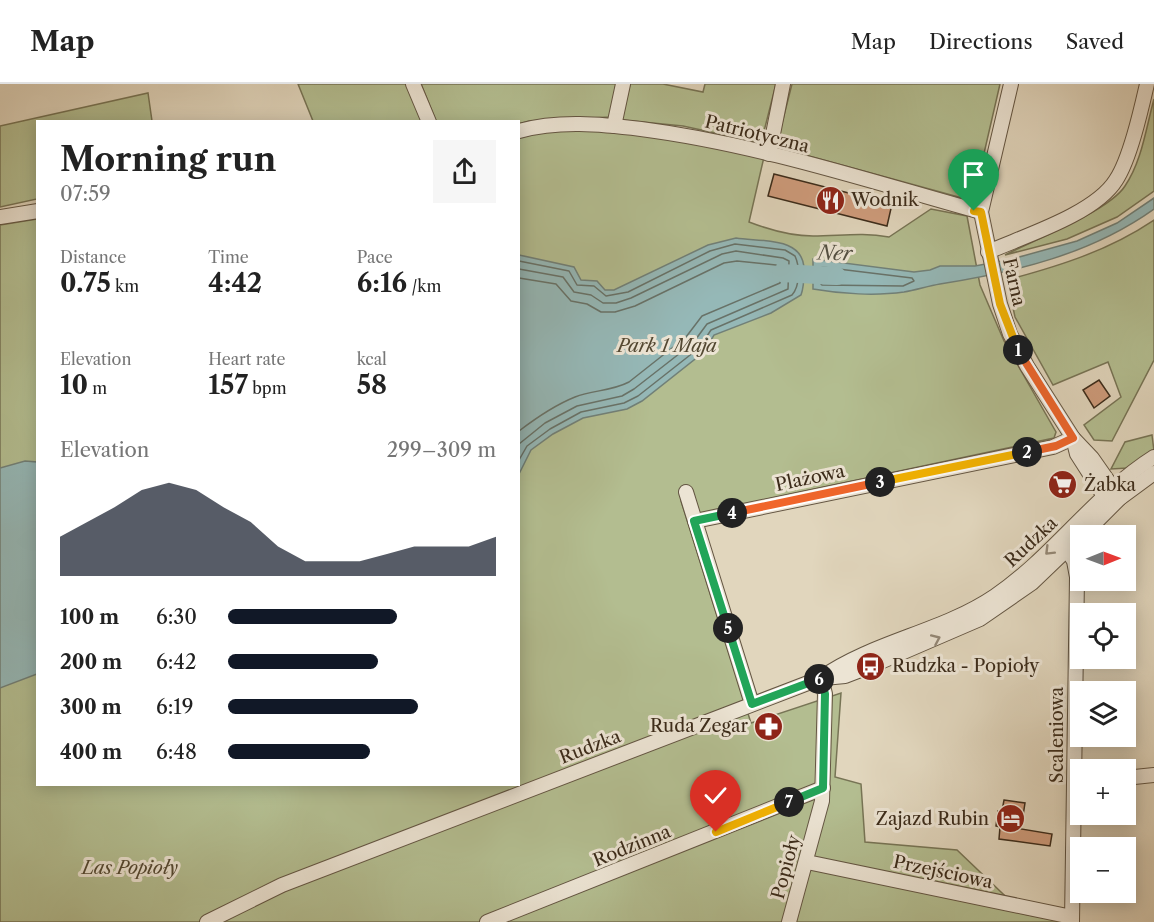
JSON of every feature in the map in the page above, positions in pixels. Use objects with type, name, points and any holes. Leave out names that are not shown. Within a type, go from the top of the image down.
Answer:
[{"type":"street","points":[[413,84],[428,120]]},
{"type":"street","points":[[614,126],[623,84]]},
{"type":"street","points":[[769,154],[783,84]]},
{"type":"street","name":"Farna","points":[[1011,84],[981,212],[994,284],[1002,314],[1016,346],[1073,438],[1077,454],[1112,498]]},
{"type":"street","points":[[989,255],[1083,208],[1111,188],[1125,160],[1147,84]]},
{"type":"street","name":"Patriotyczna","points":[[520,130],[545,125],[614,126],[696,137],[769,154],[981,212]]},
{"type":"street","points":[[0,217],[36,211]]},
{"type":"street","name":"Plażowa","points":[[694,521],[1053,447],[1073,438]]},
{"type":"street","name":"Rudzka","points":[[207,922],[268,890],[821,678],[842,664],[936,626],[993,598],[1112,498],[1154,457]]},
{"type":"street","name":"Rudzka","points":[[1090,525],[1112,498],[1154,473]]},
{"type":"street","points":[[686,492],[752,704]]},
{"type":"street","name":"Rudzka","points":[[821,678],[845,676],[980,619],[1032,583],[1070,547]]},
{"type":"street","name":"Scaleniowa","points":[[1067,550],[1074,561],[1077,577],[1077,759]]},
{"type":"street","name":"Popioły","points":[[789,922],[807,862],[823,788],[825,694],[821,678]]},
{"type":"street","points":[[1136,777],[1154,775]]},
{"type":"street","name":"Rodzinna","points":[[487,922],[823,788]]},
{"type":"street","name":"Scaleniowa","points":[[1072,920],[1075,825]]},
{"type":"street","name":"Przejściowa","points":[[807,862],[1072,920]]},
{"type":"green space","points":[[298,84],[407,84],[424,120],[313,120]]},
{"type":"green space","points":[[421,84],[616,84],[610,117],[529,121],[520,124],[520,120],[436,120]]},
{"type":"green space","points":[[630,84],[663,84],[703,92],[705,84],[776,84],[761,143],[683,126],[622,120]]},
{"type":"green space","points":[[792,84],[1000,84],[973,201],[776,147]]},
{"type":"green space","points":[[148,93],[152,120],[36,120],[36,199],[0,207],[0,126]]},
{"type":"green space","points":[[1154,99],[1154,191],[1117,217],[1067,239],[1005,255],[1088,215],[1116,196],[1125,186],[1136,166]]},
{"type":"green space","points":[[539,128],[624,129],[764,157],[749,222],[788,234],[889,237],[931,209],[967,216],[980,285],[1004,341],[1056,432],[1054,438],[698,514],[694,497],[681,501],[751,723],[841,693],[835,777],[861,784],[865,842],[957,850],[1024,914],[1065,922],[0,922],[0,225],[36,219],[36,786],[520,786],[520,135]]},
{"type":"green space","points":[[1154,220],[1154,360],[1112,441],[1094,440],[1084,425],[1121,397],[1108,362],[1053,385],[1015,317],[1007,280],[1101,249]]},
{"type":"green space","points":[[1152,435],[1154,451],[1128,468],[1111,469],[1125,442]]},
{"type":"water","points":[[1154,198],[1154,209],[1130,225],[1079,249],[1024,267],[893,293],[858,294],[813,289],[813,259],[914,272],[940,266],[975,266],[1012,259],[1077,241],[1117,223]]},
{"type":"water","points":[[736,238],[769,241],[790,246],[802,260],[804,271],[801,295],[771,313],[714,335],[704,352],[642,401],[627,409],[583,418],[553,434],[531,450],[520,472],[520,255],[574,267],[581,280],[597,281],[605,290],[614,290],[708,245]]},
{"type":"water","points":[[25,461],[36,462],[36,674],[0,688],[0,468]]},
{"type":"building","name":"Wodnik","points":[[774,174],[892,204],[887,226],[768,196]]},
{"type":"building","points":[[1099,380],[1110,396],[1094,408],[1083,390]]},
{"type":"building","name":"Zajazd Rubin","points":[[1004,800],[1025,803],[1021,829],[1052,834],[1050,846],[999,839],[1000,827],[996,826],[998,811],[1002,811]]},
{"type":"waterway","name":"Ner","points":[[781,273],[837,276]]},
{"type":"place","name":"Wodnik","points":[[830,200]]},
{"type":"place","name":"Żabka","points":[[1063,485]]},
{"type":"place","name":"Rudzka - Popioły","points":[[871,666]]},
{"type":"place","name":"Ruda Zegar","points":[[769,726]]},
{"type":"place","name":"Zajazd Rubin","points":[[1010,819]]},
{"type":"route","points":[[716,832],[823,788],[825,690],[821,678],[752,704],[694,521],[1053,447],[1073,438],[1027,366],[1010,334],[994,284],[981,212],[974,211]]},
{"type":"park label","name":"Park 1 Maja","points":[[667,346]]},
{"type":"park label","name":"Las Popioły","points":[[130,868]]}]
